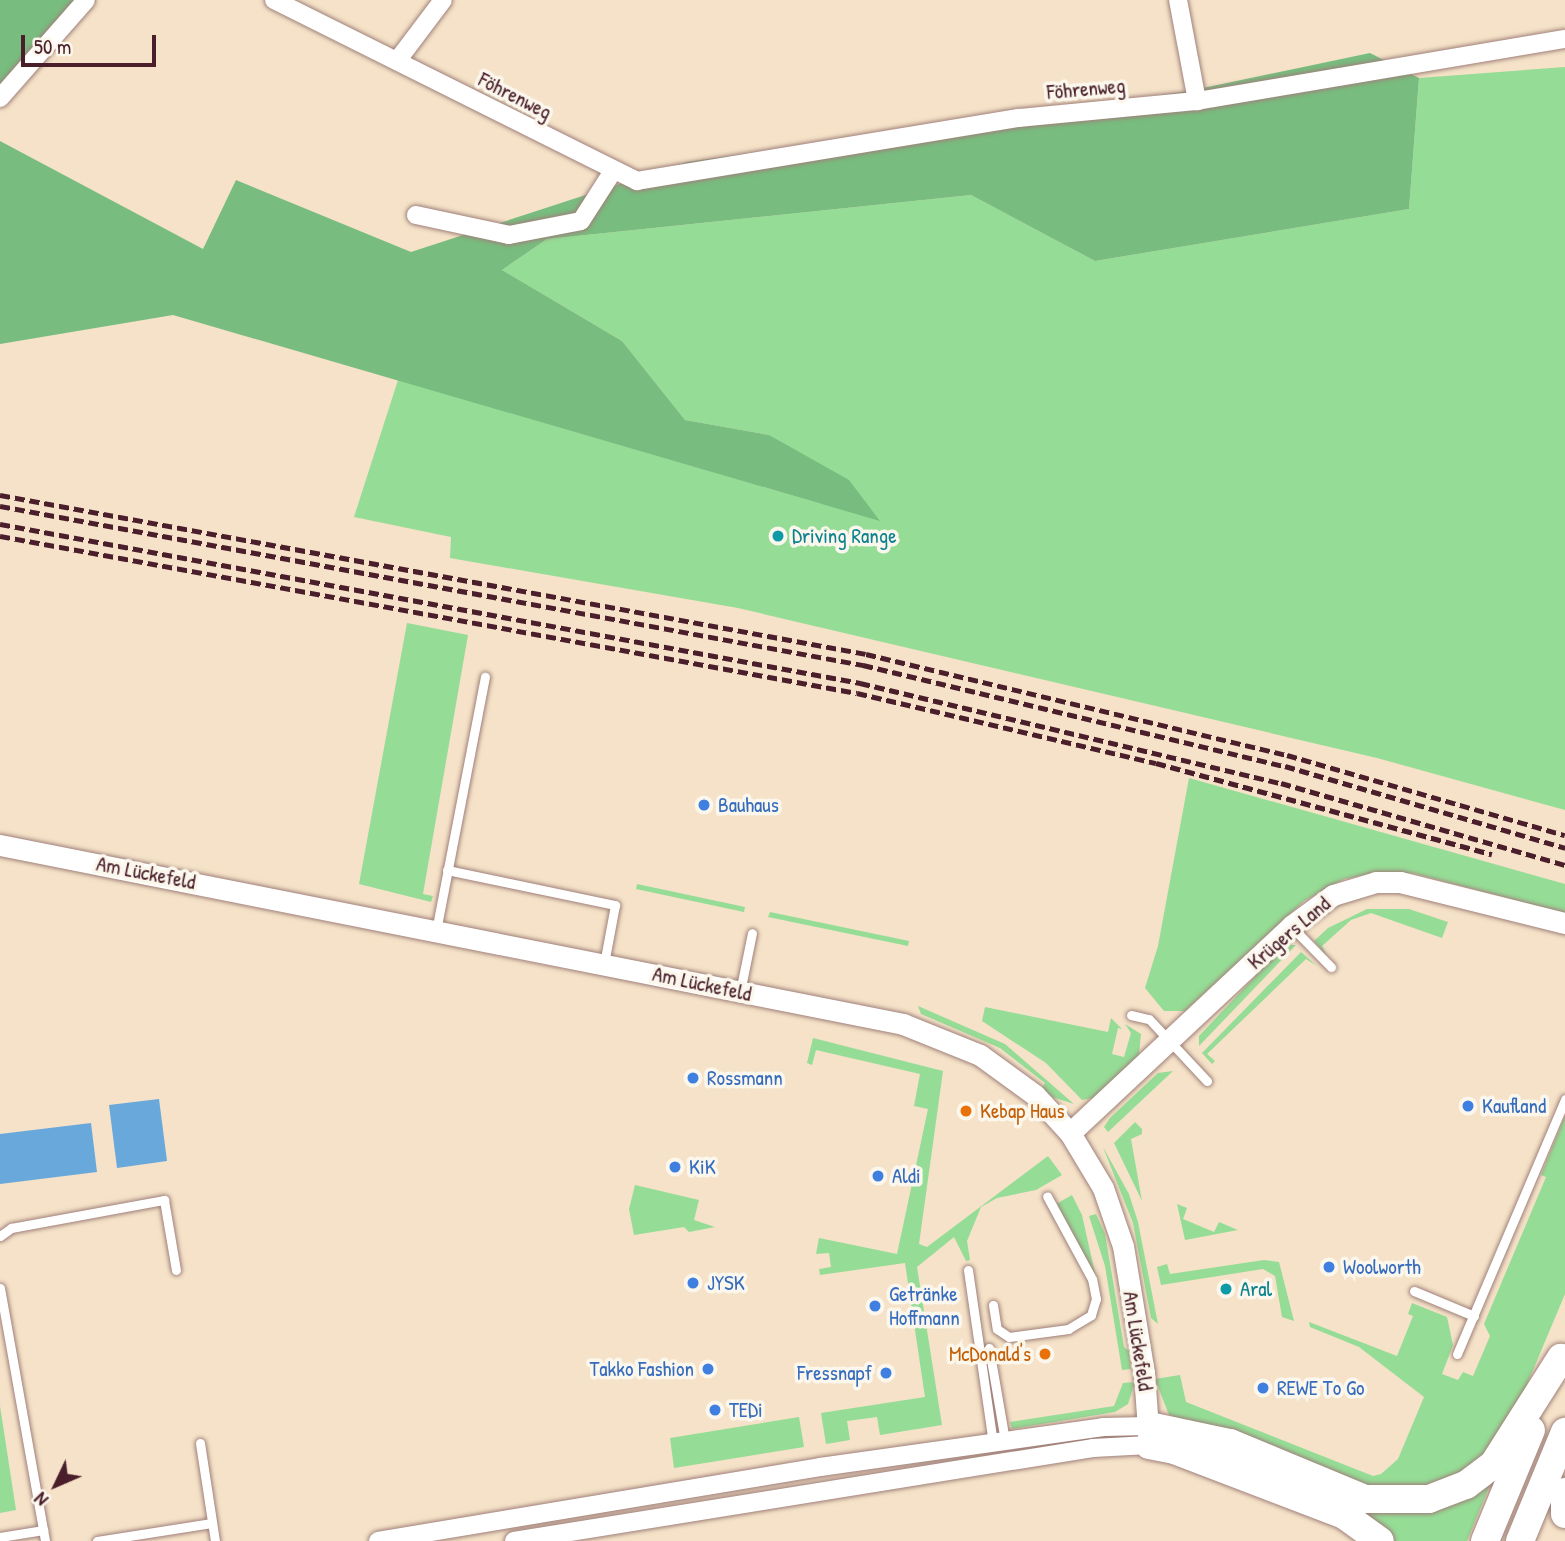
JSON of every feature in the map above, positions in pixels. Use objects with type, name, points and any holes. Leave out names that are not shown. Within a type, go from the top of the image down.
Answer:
[{"type":"highway","points":[[1149,1436],[1230,1443],[1365,1499],[1429,1499],[1466,1485],[1493,1465],[1563,1353]]},
{"type":"highway","points":[[1485,1541],[1563,1353]]},
{"type":"highway","points":[[1520,1541],[1565,1432]]},
{"type":"highway","points":[[1149,1436],[1174,1450],[1344,1515],[1380,1541]]},
{"type":"highway","points":[[1565,1492],[1565,1514]]},
{"type":"street","points":[[0,98],[86,0]]},
{"type":"street","name":"Föhrenweg","points":[[274,0],[637,181],[1019,118],[1197,101],[1565,39]]},
{"type":"street","points":[[397,61],[443,0]]},
{"type":"street","points":[[1178,0],[1197,101]]},
{"type":"street","points":[[416,215],[509,235],[582,221],[613,171]]},
{"type":"street","name":"Am Lückefeld","points":[[0,845],[902,1024],[957,1043],[1004,1070],[1070,1133],[1102,1188],[1123,1246],[1149,1436]]},
{"type":"street","name":"Krügers Land","points":[[1070,1133],[1171,1043],[1291,926],[1333,895],[1388,882],[1423,885],[1565,923]]},
{"type":"street","points":[[378,1541],[999,1442],[1149,1436]]},
{"type":"street","points":[[514,1541],[1094,1448],[1149,1436]]},
{"type":"lane","points":[[436,930],[485,677]]},
{"type":"lane","points":[[447,870],[615,905],[604,964]]},
{"type":"lane","points":[[1291,926],[1331,967]]},
{"type":"lane","points":[[740,992],[752,933]]},
{"type":"lane","points":[[1131,1014],[1149,1018],[1207,1081]]},
{"type":"lane","points":[[1457,1354],[1565,1100]]},
{"type":"lane","points":[[993,1305],[997,1329],[1009,1337],[1068,1329],[1091,1315],[1096,1299],[1092,1279],[1047,1196]]},
{"type":"lane","points":[[0,1236],[11,1228],[164,1200],[176,1270]]},
{"type":"lane","points":[[968,1270],[999,1442]]},
{"type":"lane","points":[[0,1288],[45,1541]]},
{"type":"lane","points":[[1414,1292],[1474,1316]]},
{"type":"lane","points":[[989,1348],[999,1442]]},
{"type":"lane","points":[[200,1443],[215,1541]]},
{"type":"lane","points":[[97,1541],[212,1523]]},
{"type":"lane","points":[[0,1537],[43,1530]]},
{"type":"green space","points":[[0,0],[96,0],[0,104]]},
{"type":"green space","points":[[1370,53],[1419,78],[1409,209],[1095,261],[971,195],[547,239],[502,270],[622,341],[685,420],[769,435],[849,480],[880,521],[173,315],[0,344],[0,141],[203,249],[236,180],[411,252],[687,162],[1189,91]]},
{"type":"green space","points":[[1565,67],[1565,810],[1377,758],[738,608],[450,558],[451,537],[354,517],[398,380],[822,504],[769,435],[685,420],[622,341],[502,270],[547,239],[971,195],[1095,261],[1409,209],[1419,78]]},
{"type":"green space","points":[[407,623],[468,635],[423,894],[433,896],[431,902],[359,884]]},
{"type":"green space","points":[[1189,778],[1565,884],[1565,913],[1412,873],[1377,873],[1344,879],[1304,901],[1185,1011],[1164,1011],[1145,988],[1158,946]]},
{"type":"green space","points":[[637,884],[745,907],[744,912],[636,889]]},
{"type":"green space","points":[[1367,909],[1409,909],[1448,922],[1442,938],[1371,913],[1351,920],[1322,946],[1327,956],[1314,941],[1328,928]]},
{"type":"green space","points":[[770,912],[909,941],[908,946],[768,917]]},
{"type":"green space","points":[[1285,945],[1296,945],[1199,1046],[1199,1036]]},
{"type":"green space","points":[[1301,952],[1317,966],[1306,959],[1207,1054],[1215,1061],[1212,1064],[1202,1053]]},
{"type":"green space","points":[[918,1006],[1005,1044],[1074,1104],[1052,1097],[1042,1088],[1045,1083],[1000,1048],[921,1014]]},
{"type":"green space","points":[[985,1007],[1108,1032],[1111,1018],[1122,1029],[1118,1028],[1112,1054],[1124,1057],[1131,1033],[1125,1024],[1141,1034],[1139,1055],[1093,1098],[1082,1100],[1046,1063],[982,1021]]},
{"type":"green space","points":[[813,1038],[943,1071],[919,1244],[927,1247],[1048,1156],[1062,1175],[1036,1190],[997,1198],[981,1207],[967,1241],[970,1260],[966,1261],[954,1237],[917,1267],[942,1425],[880,1435],[877,1417],[847,1421],[850,1440],[826,1444],[821,1413],[925,1397],[905,1263],[820,1275],[819,1269],[831,1267],[829,1253],[816,1254],[819,1238],[897,1254],[928,1109],[914,1106],[920,1074],[816,1050],[812,1065],[807,1063]]},
{"type":"green space","points":[[1173,1071],[1108,1132],[1104,1127],[1110,1118],[1158,1073]]},
{"type":"green space","points":[[1565,1116],[1565,1294],[1523,1394],[1475,1470],[1392,1496],[1169,1415],[1155,1379],[1180,1375],[1186,1402],[1373,1476],[1381,1474],[1398,1459],[1424,1397],[1359,1347],[1310,1327],[1309,1322],[1397,1356],[1413,1316],[1408,1314],[1412,1303],[1447,1317],[1453,1345],[1442,1374],[1458,1380],[1463,1372],[1473,1376],[1490,1336],[1484,1324],[1546,1177],[1541,1175]]},
{"type":"green space","points":[[1135,1122],[1142,1129],[1142,1134],[1131,1139],[1142,1201],[1114,1143]]},
{"type":"green space","points":[[1103,1147],[1129,1194],[1138,1222],[1158,1324],[1151,1318],[1133,1223]]},
{"type":"green space","points":[[635,1185],[699,1200],[694,1220],[715,1227],[689,1232],[684,1227],[634,1235],[629,1209]]},
{"type":"green space","points":[[1072,1195],[1082,1215],[1096,1278],[1056,1204]]},
{"type":"green space","points":[[1177,1204],[1187,1208],[1183,1219],[1214,1232],[1219,1222],[1238,1230],[1185,1240]]},
{"type":"green space","points":[[1096,1214],[1105,1234],[1124,1347],[1129,1351],[1131,1369],[1122,1370],[1105,1266],[1089,1216]]},
{"type":"green space","points":[[1264,1260],[1279,1262],[1294,1321],[1282,1317],[1275,1276],[1263,1269],[1161,1285],[1157,1267],[1167,1264],[1170,1274]]},
{"type":"green space","points":[[1135,1382],[1128,1404],[1115,1412],[1012,1429],[1010,1422],[1114,1406],[1123,1383]]},
{"type":"green space","points":[[0,1406],[16,1510],[0,1513]]},
{"type":"green space","points":[[799,1417],[804,1447],[674,1468],[670,1438]]},
{"type":"green space","points":[[1205,1447],[1378,1512],[1430,1511],[1495,1473],[1467,1541],[1391,1541]]},
{"type":"water","points":[[159,1099],[167,1161],[117,1168],[109,1105]]},
{"type":"water","points":[[91,1123],[97,1172],[0,1184],[0,1134]]},
{"type":"railway","points":[[0,495],[866,654],[1287,755],[1565,835]]},
{"type":"railway","points":[[0,506],[863,665],[1285,766],[1565,848]]},
{"type":"railway","points":[[0,524],[860,683],[1281,783],[1565,865]]},
{"type":"railway","points":[[0,536],[857,693],[1156,763],[1492,854]]},
{"type":"place","name":"Driving Range","points":[[778,536]]},
{"type":"place","name":"Bauhaus","points":[[704,805]]},
{"type":"place","name":"Rossmann","points":[[693,1078]]},
{"type":"place","name":"Kaufland","points":[[1468,1106]]},
{"type":"place","name":"Kebap Haus","points":[[966,1111]]},
{"type":"place","name":"KiK","points":[[675,1167]]},
{"type":"place","name":"Aldi","points":[[878,1176]]},
{"type":"place","name":"Woolworth","points":[[1329,1267]]},
{"type":"place","name":"JYSK","points":[[693,1283]]},
{"type":"place","name":"Aral","points":[[1226,1289]]},
{"type":"place","name":"Getränke Hoffmann","points":[[875,1306]]},
{"type":"place","name":"McDonald's","points":[[1045,1354]]},
{"type":"place","name":"Takko Fashion","points":[[708,1369]]},
{"type":"place","name":"Fressnapf","points":[[886,1373]]},
{"type":"place","name":"REWE To Go","points":[[1263,1388]]},
{"type":"place","name":"TEDi","points":[[715,1410]]}]
